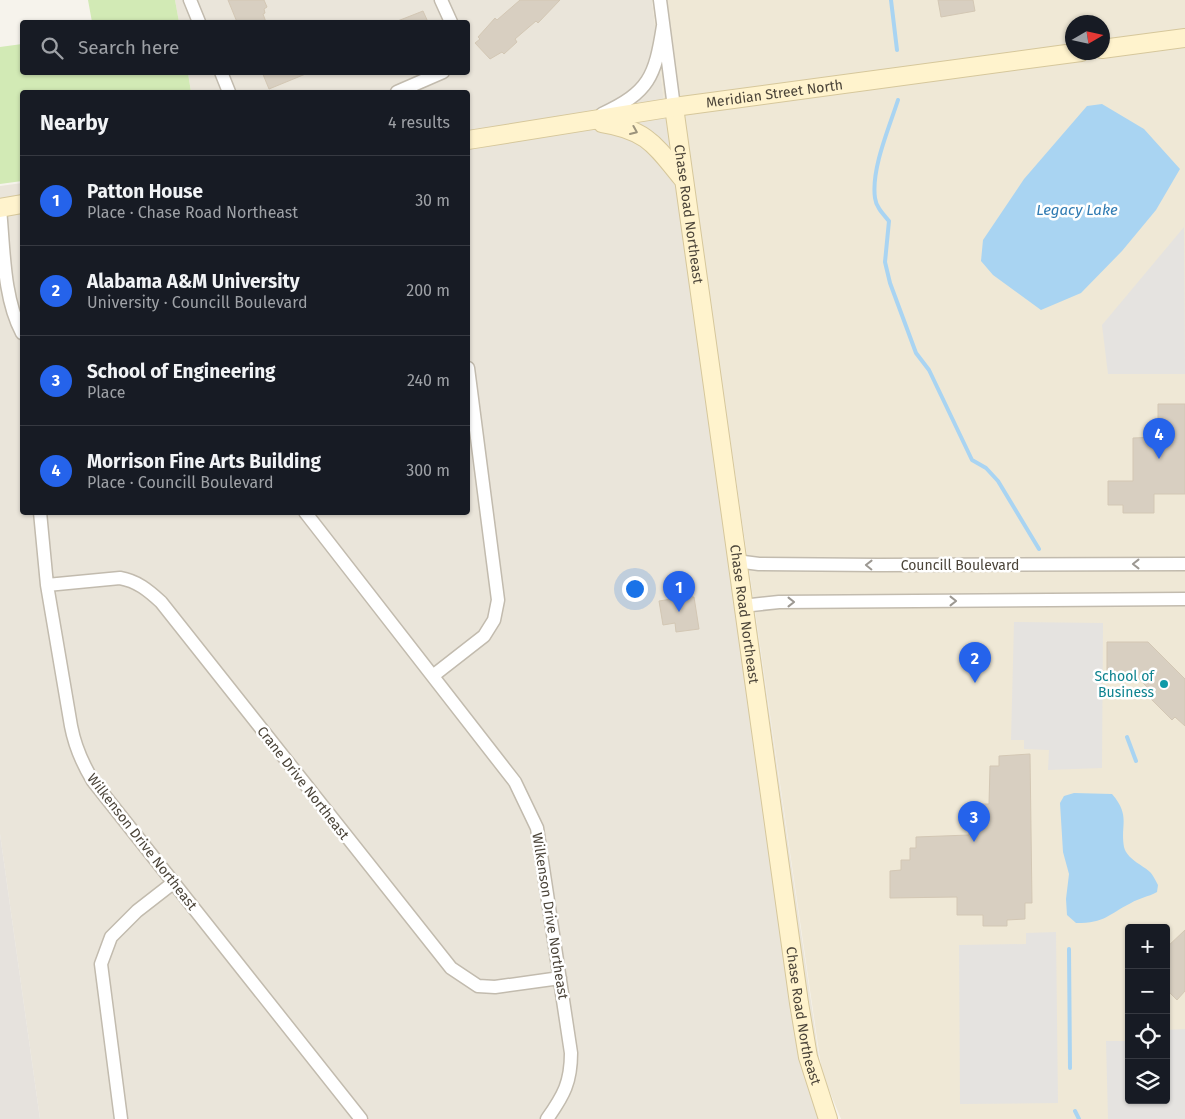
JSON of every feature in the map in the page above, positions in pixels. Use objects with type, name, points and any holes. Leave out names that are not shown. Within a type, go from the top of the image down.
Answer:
[{"type":"street","points":[[190,0],[198,20]]},
{"type":"street","points":[[441,0],[450,20]]},
{"type":"street","points":[[660,0],[674,107]]},
{"type":"street","points":[[587,121],[629,101],[642,88],[652,74],[658,57],[663,26]]},
{"type":"street","points":[[1110,49],[1185,38]]},
{"type":"street","name":"Meridian Street North","points":[[470,140],[674,107],[1065,54]]},
{"type":"street","points":[[222,75],[228,90]]},
{"type":"street","points":[[402,90],[436,75]]},
{"type":"street","name":"Chase Road Northeast","points":[[674,107],[682,178],[702,303],[742,606],[799,1003],[815,1082],[828,1119]]},
{"type":"street","points":[[587,121],[623,126],[642,134],[656,146],[682,178]]},
{"type":"street","points":[[20,204],[0,208],[10,294],[14,317],[20,329]]},
{"type":"street","points":[[434,675],[484,636],[494,620],[498,600],[470,383]]},
{"type":"street","name":"Wilkenson Drive Northeast","points":[[40,515],[47,585],[71,726],[82,764],[93,781],[173,883],[361,1119]]},
{"type":"street","name":"Wilkenson Drive Northeast","points":[[307,515],[434,675],[515,782],[537,828],[571,1052],[571,1074],[568,1086],[547,1119]]},
{"type":"street","name":"Councill Boulevard","points":[[736,561],[759,564],[878,565],[1185,564]]},
{"type":"street","name":"Crane Drive Northeast","points":[[47,585],[120,578],[131,580],[145,588],[161,602],[450,968],[478,986],[495,987],[560,978]]},
{"type":"street","points":[[742,606],[779,602],[1185,599]]},
{"type":"street","points":[[121,1119],[102,972],[103,952],[111,937],[123,924],[173,883]]},
{"type":"shaded area","points":[[175,0],[652,0],[667,127],[730,439],[828,1119],[40,1119],[0,834],[0,186],[20,183],[20,515],[470,515],[470,90],[191,90],[188,75],[470,75],[470,20],[179,20]]},
{"type":"shaded area","points":[[652,0],[1185,0],[1185,1119],[841,1119],[822,1073],[730,439],[667,127]]},
{"type":"shaded area","points":[[1184,227],[1185,374],[1108,374],[1102,325]]},
{"type":"shaded area","points":[[1014,622],[1103,623],[1102,768],[1048,770],[1049,750],[1024,749],[1024,740],[1011,740]]},
{"type":"shaded area","points":[[0,834],[40,1119],[0,1119]]},
{"type":"shaded area","points":[[1056,932],[1058,1103],[960,1104],[959,945],[1026,944],[1026,933]]},
{"type":"shaded area","points":[[1185,1029],[1185,1119],[1108,1119],[1106,1041],[1125,1041],[1125,1104],[1170,1104],[1170,1030]]},
{"type":"green space","points":[[88,0],[175,0],[179,20],[92,20]]},
{"type":"green space","points":[[20,44],[20,75],[188,75],[191,90],[20,90],[20,181],[0,184],[0,47]]},
{"type":"water","name":"Legacy Lake","points":[[1102,104],[1144,129],[1180,169],[1156,210],[1122,251],[1081,293],[1041,310],[993,275],[981,261],[983,240],[1024,179],[1087,106]]},
{"type":"water","points":[[1074,793],[1112,794],[1118,802],[1123,815],[1124,847],[1128,855],[1150,872],[1158,885],[1157,892],[1134,901],[1106,918],[1086,923],[1076,923],[1067,915],[1066,899],[1069,874],[1063,852],[1060,803],[1064,796]]},
{"type":"building","points":[[228,0],[264,0],[267,7],[264,9],[265,13],[263,14],[265,20],[236,20]]},
{"type":"building","points":[[520,0],[560,0],[538,23],[536,21],[515,39],[517,42],[504,54],[502,52],[490,59],[475,43],[480,39],[478,37],[495,18],[497,20]]},
{"type":"building","points":[[938,0],[973,0],[975,11],[941,17]]},
{"type":"building","points":[[423,11],[427,20],[400,20]]},
{"type":"building","points":[[263,75],[303,75],[269,89]]},
{"type":"building","points":[[1158,404],[1185,404],[1185,494],[1154,494],[1154,513],[1123,513],[1123,505],[1108,505],[1108,481],[1133,481],[1133,438],[1158,437]]},
{"type":"building","points":[[690,590],[692,597],[694,597],[699,629],[676,632],[675,623],[663,625],[659,601],[678,598],[677,592]]},
{"type":"building","name":"School of Business","points":[[1107,642],[1148,642],[1185,679],[1185,726],[1175,717],[1172,720],[1144,692],[1148,688],[1135,675],[1107,675]]},
{"type":"building","points":[[1030,754],[1032,903],[1025,903],[1025,919],[1007,920],[1007,926],[983,926],[983,915],[957,915],[957,897],[890,898],[890,871],[901,870],[901,860],[910,860],[910,848],[916,848],[916,837],[969,835],[969,817],[972,810],[983,804],[989,804],[990,766],[999,766],[999,756]]},
{"type":"building","points":[[1185,930],[1185,991],[1177,1000],[1170,993],[1170,944]]},
{"type":"waterway","points":[[891,0],[897,50]]},
{"type":"waterway","points":[[898,100],[878,162],[874,187],[877,204],[889,221],[885,262],[890,283],[916,353],[929,370],[972,460],[986,468],[998,481],[1039,549]]},
{"type":"waterway","points":[[1127,737],[1136,761]]},
{"type":"waterway","points":[[1069,949],[1070,1068]]},
{"type":"waterway","points":[[1075,1111],[1079,1119]]},
{"type":"place","name":"Morrison Fine Arts Building","points":[[1159,459]]},
{"type":"place","name":"Patton House","points":[[679,612]]},
{"type":"place","name":"Alabama A&M University","points":[[975,683]]},
{"type":"place","name":"School of Business","points":[[1164,684]]},
{"type":"place","name":"School of Engineering","points":[[974,842]]}]
